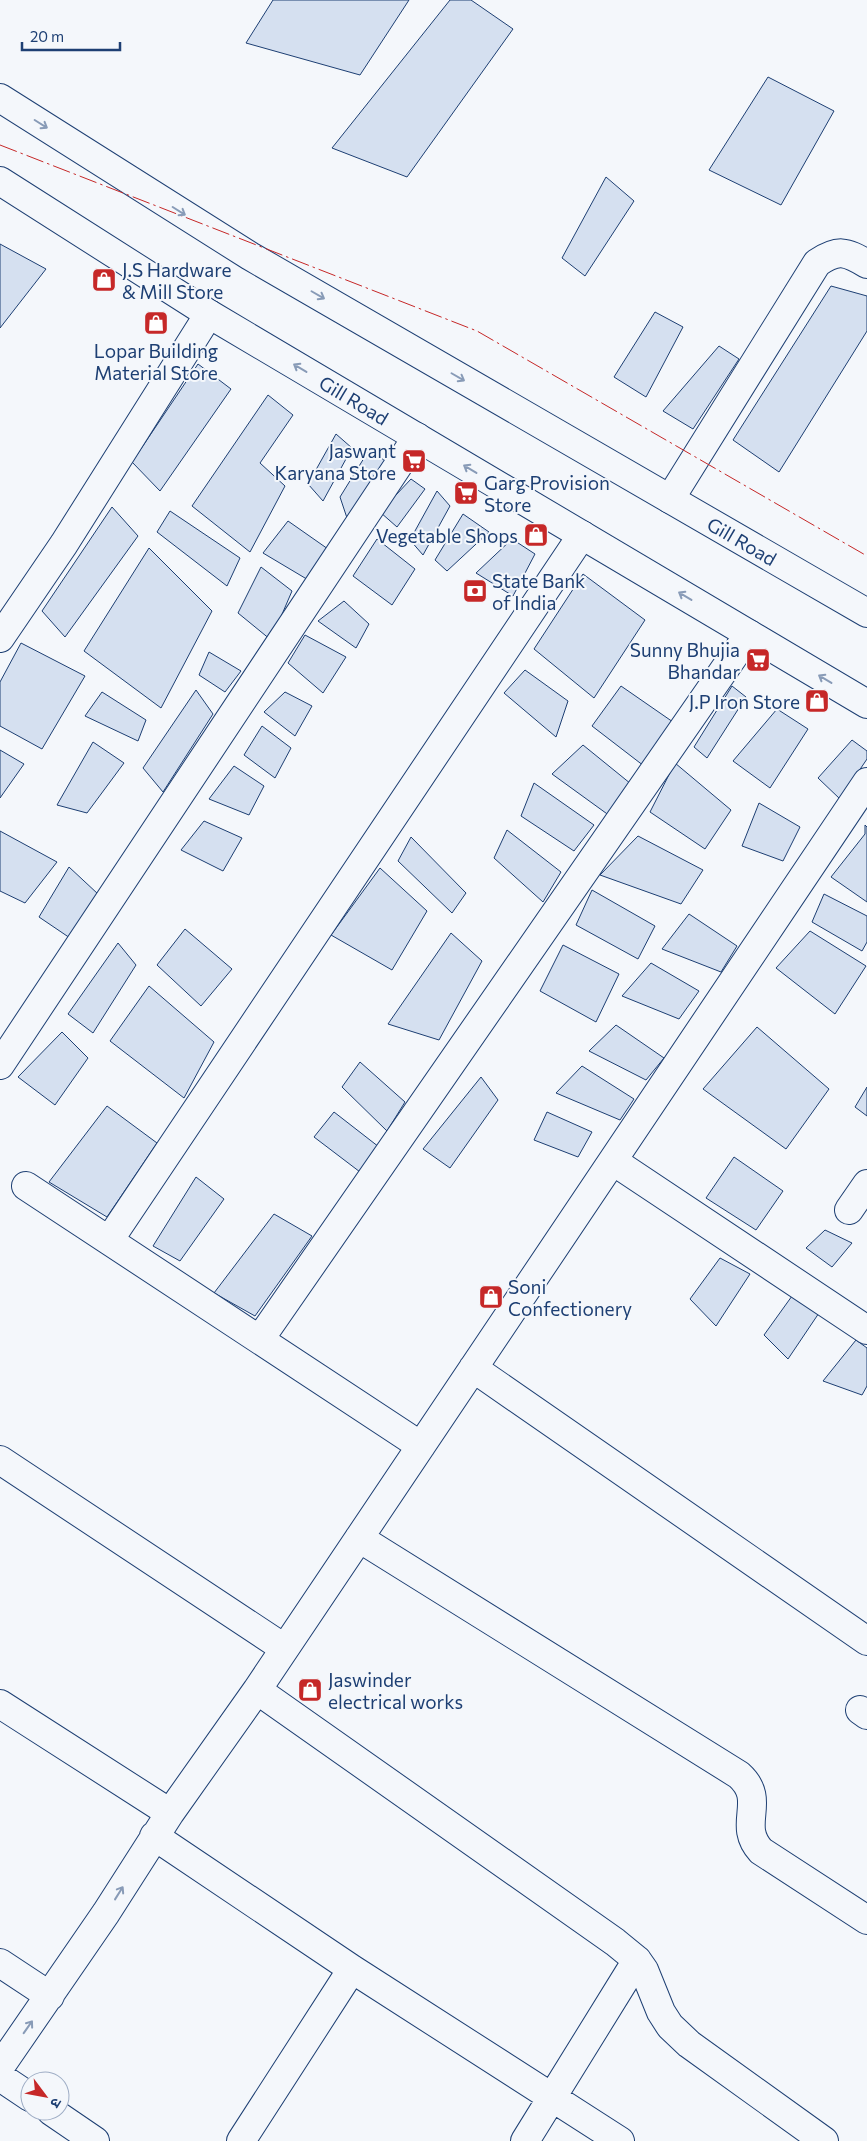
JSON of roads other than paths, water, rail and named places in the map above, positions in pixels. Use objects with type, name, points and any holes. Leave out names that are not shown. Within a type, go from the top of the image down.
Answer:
[{"type":"street","name":"Gill Road","points":[[0,98],[250,256],[867,613]]},
{"type":"street","name":"Gill Road","points":[[0,180],[209,314],[867,704]]},
{"type":"street","points":[[670,500],[817,263],[833,252],[846,253],[867,264]]},
{"type":"street","points":[[0,638],[64,544],[209,314]]},
{"type":"street","points":[[0,1065],[417,437]]},
{"type":"street","points":[[110,1239],[582,535]]},
{"type":"street","points":[[260,1339],[749,634]]},
{"type":"street","points":[[0,2068],[50,1996],[154,1836],[257,1690],[867,782]]},
{"type":"street","points":[[613,1161],[867,1330]]},
{"type":"street","points":[[849,1210],[867,1184]]},
{"type":"street","points":[[26,1186],[110,1239],[421,1446]]},
{"type":"street","points":[[473,1368],[867,1641]]},
{"type":"street","points":[[0,1460],[284,1648]]},
{"type":"street","points":[[359,1538],[739,1775],[750,1785],[753,1802],[750,1833],[752,1842],[761,1851],[867,1920]]},
{"type":"street","points":[[257,1690],[615,1942],[637,1960],[644,1970],[661,2012],[670,2026],[689,2044],[824,2141]]},
{"type":"street","points":[[0,1704],[170,1813]]},
{"type":"street","points":[[154,1836],[352,1969],[620,2141]]},
{"type":"street","points":[[525,2141],[637,1960]]},
{"type":"street","points":[[0,1963],[50,1996]]},
{"type":"street","points":[[241,2141],[352,1969]]},
{"type":"street","points":[[0,2077],[20,2090]]},
{"type":"street","points":[[66,2121],[95,2141]]},
{"type":"place","name":"J.S Hardware & Mill Store","points":[[104,280]]},
{"type":"place","name":"Lopar Building Material Store","points":[[156,323]]},
{"type":"place","name":"Jaswant Karyana Store","points":[[414,461]]},
{"type":"place","name":"Garg Provision Store","points":[[466,493]]},
{"type":"place","name":"Vegetable Shops","points":[[536,535]]},
{"type":"place","name":"State Bank of India","points":[[475,591]]},
{"type":"place","name":"Sunny Bhujia Bhandar","points":[[758,660]]},
{"type":"place","name":"J.P Iron Store","points":[[817,701]]},
{"type":"place","name":"Soni Confectionery","points":[[491,1297]]},
{"type":"place","name":"Jaswinder electrical works","points":[[310,1690]]}]
